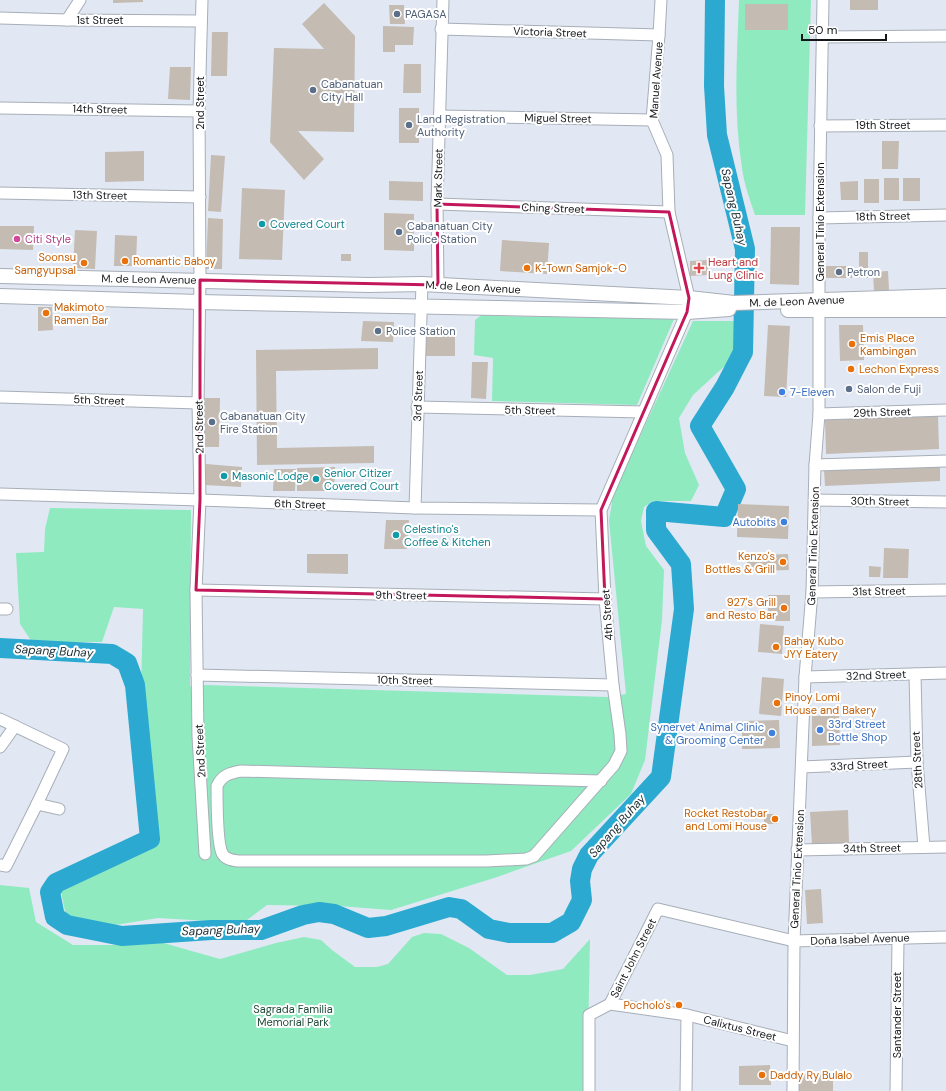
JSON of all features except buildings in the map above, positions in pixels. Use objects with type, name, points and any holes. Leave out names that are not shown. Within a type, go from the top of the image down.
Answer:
[{"type":"main road","name":"M. de Leon Avenue","points":[[0,276],[369,285],[422,284],[688,305]]},
{"type":"main road","name":"M. de Leon Avenue","points":[[0,296],[199,302],[420,306],[820,306],[946,310]]},
{"type":"main road","name":"M. de Leon Avenue","points":[[820,306],[946,296]]},
{"type":"street","points":[[67,20],[80,0]]},
{"type":"street","name":"2nd Street","points":[[202,0],[199,111],[200,280],[198,403],[200,500],[196,590],[198,736],[205,854]]},
{"type":"street","name":"Mark Street","points":[[438,285],[437,204],[443,0]]},
{"type":"street","name":"Manuel Avenue","points":[[661,0],[652,120],[667,155],[669,212],[688,305]]},
{"type":"street","name":"General Tinio Extension","points":[[793,1091],[794,941],[797,850],[802,768],[805,677],[812,592],[815,465],[819,414],[819,218],[823,0]]},
{"type":"street","name":"1st Street","points":[[0,18],[67,20],[201,20]]},
{"type":"street","name":"Victoria Street","points":[[441,30],[659,35]]},
{"type":"street","points":[[822,37],[946,36]]},
{"type":"street","name":"14th Street","points":[[0,108],[199,111]]},
{"type":"street","name":"Miguel Street","points":[[439,116],[652,120]]},
{"type":"street","name":"19th Street","points":[[820,126],[946,125]]},
{"type":"street","name":"13th Street","points":[[0,193],[200,197]]},
{"type":"street","name":"Ching Street","points":[[437,204],[669,212]]},
{"type":"street","name":"18th Street","points":[[819,218],[946,215]]},
{"type":"street","name":"3rd Street","points":[[414,508],[420,306],[422,284]]},
{"type":"street","name":"4th Street","points":[[601,781],[241,771],[228,773],[220,779],[216,786],[222,853],[228,859],[238,861],[486,861],[526,859],[534,856],[601,781],[614,765],[621,751],[605,599],[601,510],[688,305]]},
{"type":"street","name":"5th Street","points":[[0,397],[198,403]]},
{"type":"street","name":"5th Street","points":[[417,407],[643,412]]},
{"type":"street","name":"29th Street","points":[[819,414],[946,410]]},
{"type":"street","points":[[815,465],[946,461]]},
{"type":"street","name":"6th Street","points":[[0,494],[414,508],[601,510]]},
{"type":"street","name":"30th Street","points":[[815,500],[946,502]]},
{"type":"street","name":"9th Street","points":[[196,590],[605,599]]},
{"type":"street","name":"31st Street","points":[[812,592],[946,590]]},
{"type":"street","name":"32nd Street","points":[[805,677],[946,673]]},
{"type":"street","name":"28th Street","points":[[915,674],[916,762],[924,847]]},
{"type":"street","name":"10th Street","points":[[197,675],[613,685]]},
{"type":"street","points":[[0,719],[63,749],[6,866],[0,865]]},
{"type":"street","points":[[0,747],[15,726]]},
{"type":"street","name":"33rd Street","points":[[802,768],[916,762]]},
{"type":"street","points":[[37,804],[59,809]]},
{"type":"street","name":"34th Street","points":[[797,850],[946,847]]},
{"type":"street","name":"Doña Isabel Avenue","points":[[658,909],[794,941],[946,937]]},
{"type":"street","name":"Saint John Street","points":[[589,1091],[589,1015],[610,1004],[658,909]]},
{"type":"street","name":"Santander Street","points":[[896,1091],[898,939]]},
{"type":"street","name":"Calixtus Street","points":[[610,1004],[687,1015],[793,1041]]},
{"type":"street","name":"Calixtus Street","points":[[686,1091],[687,1015]]},
{"type":"highlighted area","points":[[437,204],[669,212],[689,298],[687,312],[601,510],[605,599],[196,590],[200,500],[200,280],[438,285]]},
{"type":"green space","points":[[739,0],[811,0],[805,215],[755,215],[747,192],[742,168],[737,126],[736,84]]},
{"type":"green space","points":[[483,314],[491,316],[674,319],[637,405],[492,401],[493,358],[474,355],[475,320]]},
{"type":"green space","points":[[693,321],[744,321],[740,352],[693,395],[679,418],[685,453],[699,485],[691,501],[653,501],[644,507],[641,521],[646,546],[664,570],[662,620],[645,760],[631,794],[571,851],[494,878],[391,910],[338,906],[267,905],[243,923],[158,918],[103,927],[66,916],[60,887],[158,844],[141,690],[143,609],[114,607],[102,642],[65,642],[34,645],[20,624],[16,553],[44,552],[45,529],[50,508],[191,510],[190,686],[204,685],[607,697],[626,694],[609,521],[613,495]]},
{"type":"green space","name":"Sagrada Familia Memorial Park","points":[[0,885],[29,888],[36,922],[73,945],[134,945],[160,942],[220,959],[276,943],[304,937],[321,940],[355,967],[377,967],[388,964],[412,937],[424,933],[441,934],[469,948],[507,975],[530,975],[563,969],[590,939],[587,1091],[0,1091]]},
{"type":"waterway","name":"Sapang Buhay","points":[[0,648],[112,654],[127,663],[135,685],[150,839],[56,883],[50,892],[55,917],[67,925],[122,936],[211,930],[261,930],[303,915],[319,912],[334,914],[368,928],[386,926],[449,907],[461,909],[489,929],[509,933],[552,933],[571,922],[582,900],[580,881],[582,869],[589,855],[661,777],[684,609],[681,564],[656,530],[656,511],[724,517],[736,489],[700,426],[725,387],[743,352],[745,249],[717,135],[714,86],[715,0]]},
{"type":"place","name":"PAGASA","points":[[397,14]]},
{"type":"place","name":"Cabanatuan City Hall","points":[[313,90]]},
{"type":"place","name":"Land Registration Authority","points":[[409,125]]},
{"type":"place","name":"Covered Court","points":[[262,224]]},
{"type":"place","name":"Cabanatuan City Police Station","points":[[399,232]]},
{"type":"place","name":"Citi Style","points":[[17,239]]},
{"type":"place","name":"Romantic Baboy","points":[[125,261]]},
{"type":"place","name":"Soonsu Samgyupsal","points":[[84,263]]},
{"type":"place","name":"K-Town Samjok-O","points":[[527,268]]},
{"type":"place","name":"Heart and Lung Clinic","points":[[699,268]]},
{"type":"place","name":"Petron","points":[[839,272]]},
{"type":"place","name":"Makimoto Ramen Bar","points":[[46,313]]},
{"type":"place","name":"Police Station","points":[[378,331]]},
{"type":"place","name":"Emis Place Kambingan","points":[[852,344]]},
{"type":"place","name":"Lechon Express","points":[[851,369]]},
{"type":"place","name":"Salon de Fuji","points":[[849,389]]},
{"type":"place","name":"7-Eleven","points":[[782,392]]},
{"type":"place","name":"Cabanatuan City Fire Station","points":[[212,422]]},
{"type":"place","name":"Masonic Lodge","points":[[224,476]]},
{"type":"place","name":"Senior Citizer Covered Court","points":[[316,479]]},
{"type":"place","name":"Autobits","points":[[784,522]]},
{"type":"place","name":"Celestino's Coffee & Kitchen","points":[[396,535]]},
{"type":"place","name":"Kenzo's Bottles & Grill","points":[[783,562]]},
{"type":"place","name":"927's Grill and Resto Bar","points":[[784,608]]},
{"type":"place","name":"Bahay Kubo JYY Eatery","points":[[776,647]]},
{"type":"place","name":"Pinoy Lomi House and Bakery","points":[[777,703]]},
{"type":"place","name":"33rd Street Bottle Shop","points":[[820,730]]},
{"type":"place","name":"Synervet Animal Clinic & Grooming Center","points":[[772,733]]},
{"type":"place","name":"Rocket Restobar and Lomi House","points":[[775,819]]},
{"type":"place","name":"Pocholo's","points":[[679,1005]]},
{"type":"place","name":"Daddy Ry Bulalo","points":[[762,1075]]}]
